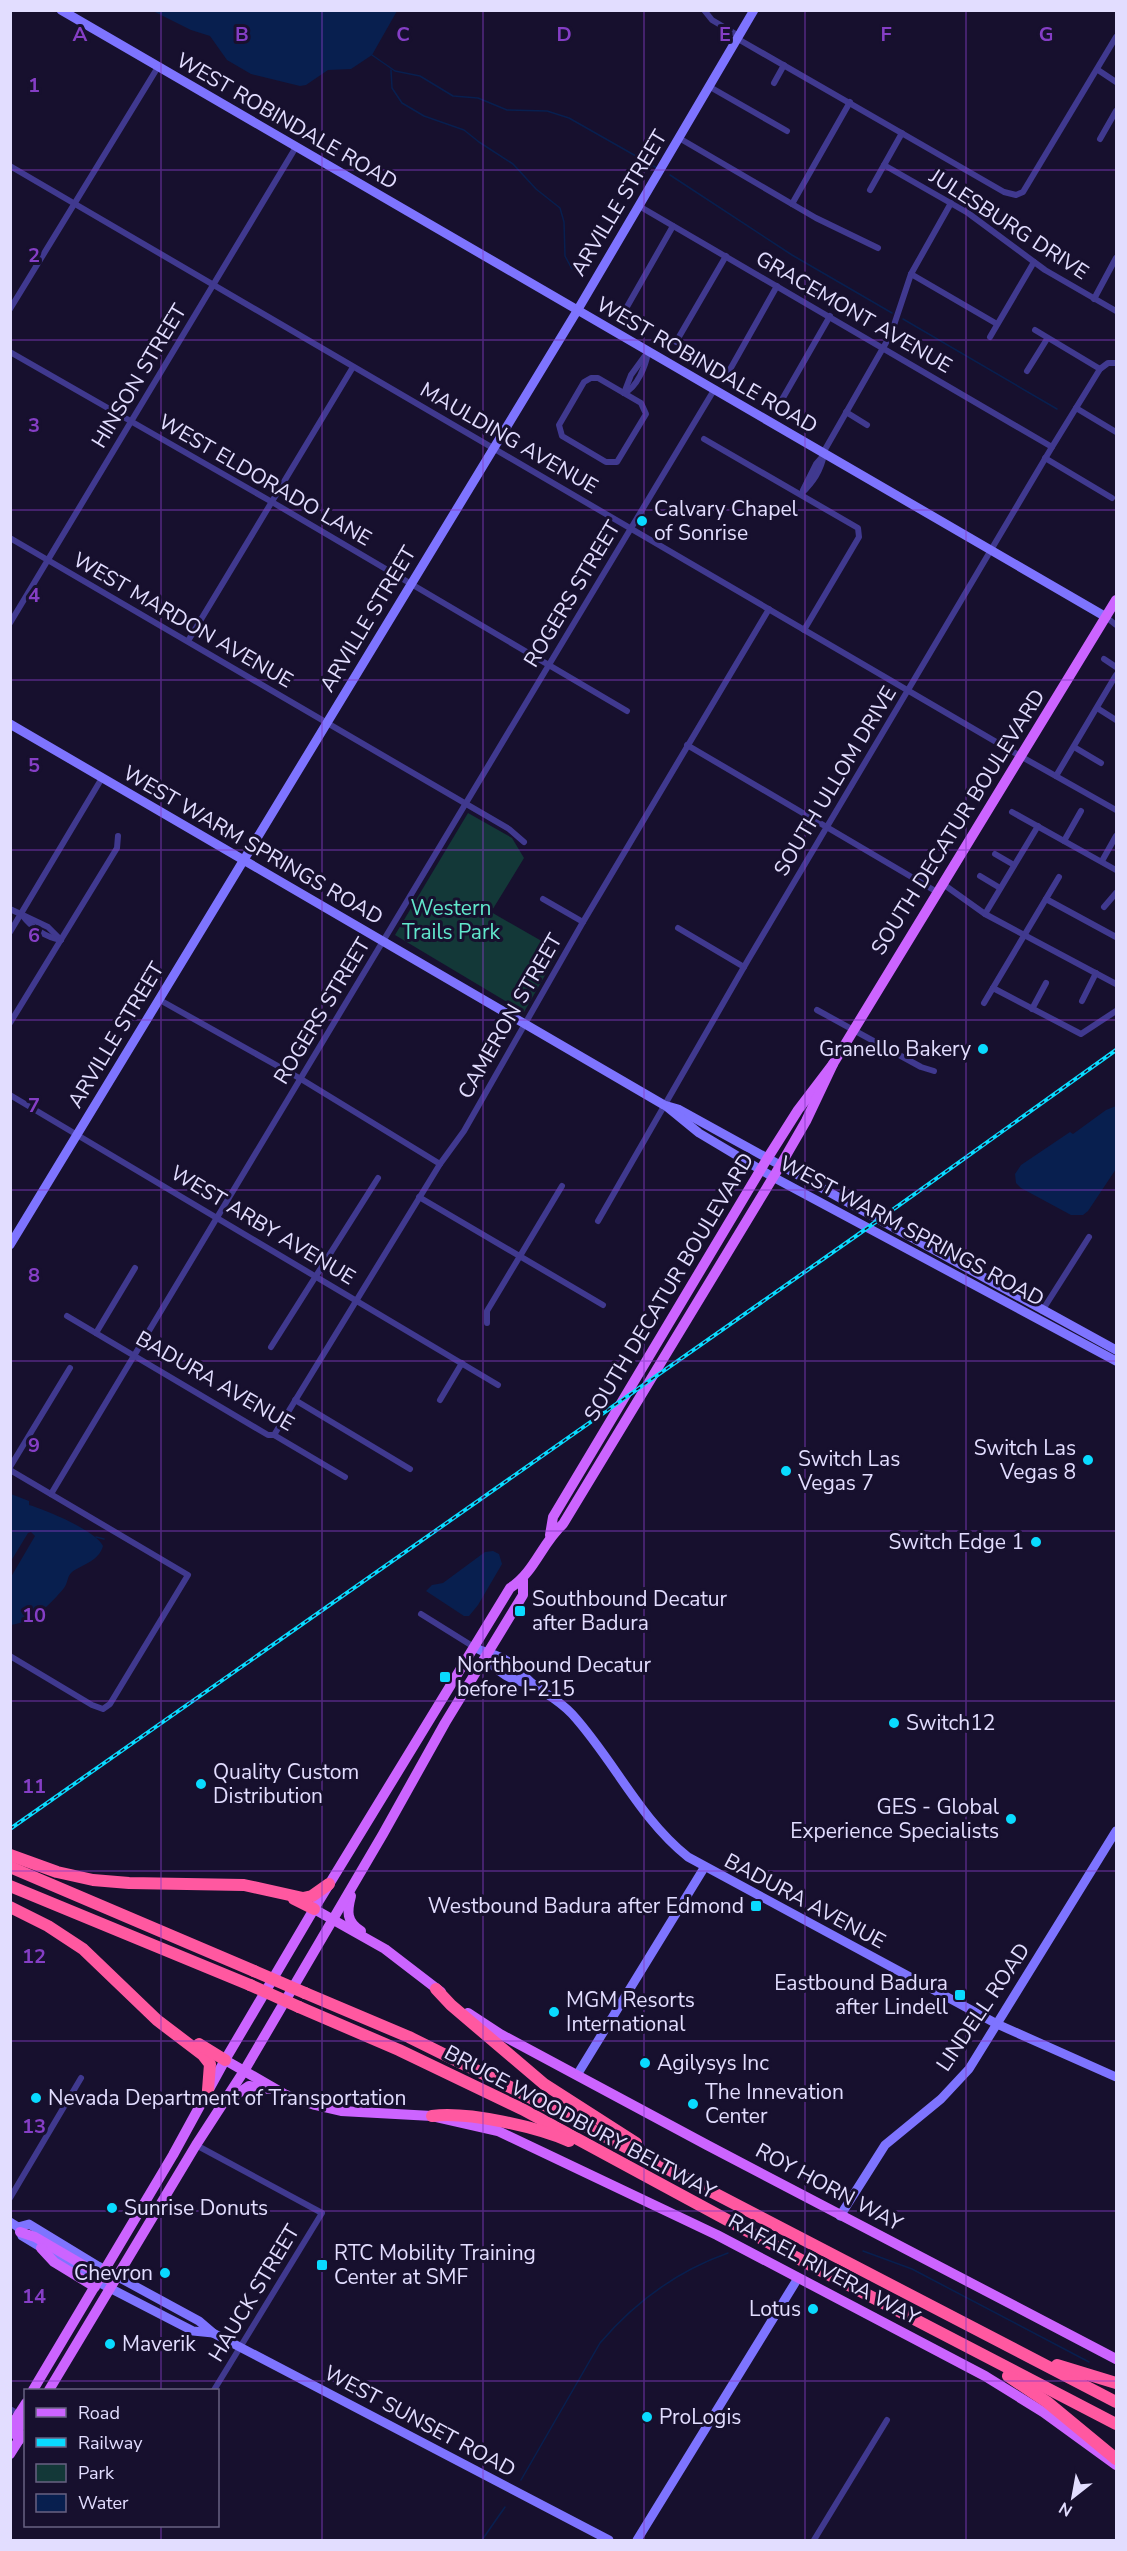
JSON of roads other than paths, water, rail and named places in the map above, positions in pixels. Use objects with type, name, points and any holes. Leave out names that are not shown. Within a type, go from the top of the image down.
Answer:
[{"type":"highway","points":[[12,1860],[57,1872],[110,1882],[220,1884],[263,1888],[314,1909]]},
{"type":"highway","name":"BRUCE WOODBURY BELTWAY","points":[[12,1860],[254,1971],[454,2058],[1116,2402]]},
{"type":"highway","points":[[282,1894],[307,1898],[329,1884]]},
{"type":"highway","name":"BRUCE WOODBURY BELTWAY","points":[[10,1886],[250,1985],[418,2059],[522,2109],[803,2262],[1116,2424]]},
{"type":"highway","points":[[10,1907],[48,1926],[83,1949],[141,2006],[209,2062],[208,2090]]},
{"type":"highway","points":[[436,1989],[451,2005],[544,2084],[703,2186]]},
{"type":"highway","points":[[171,2030],[225,2060]]},
{"type":"highway","points":[[432,2116],[447,2114],[486,2118],[563,2139],[615,2159]]},
{"type":"highway","points":[[915,2319],[933,2333],[1016,2380],[1047,2402],[1116,2459]]},
{"type":"highway","points":[[1038,2361],[1116,2383]]},
{"type":"main road","name":"SOUTH DECATUR BOULEVARD","points":[[34,2389],[173,2155],[225,2060],[329,1884],[510,1588],[523,1580],[550,1535],[563,1524],[780,1166],[806,1121],[833,1064],[1116,600]]},
{"type":"main road","name":"SOUTH DECATUR BOULEVARD","points":[[550,1535],[553,1517],[767,1159],[798,1110],[833,1064]]},
{"type":"main road","name":"SOUTH DECATUR BOULEVARD","points":[[50,2389],[196,2145],[244,2071],[359,1876],[445,1723],[523,1595],[523,1580]]},
{"type":"main road","points":[[359,1876],[349,1904],[349,1918],[353,1926],[385,1949]]},
{"type":"main road","name":"ROY HORN WAY","points":[[314,1909],[385,1949],[478,2020],[840,2216],[1116,2360]]},
{"type":"main road","name":"RAFAEL RIVERA WAY","points":[[225,2060],[286,2095],[315,2105],[340,2111],[432,2116],[498,2131],[684,2219],[985,2376],[1043,2412],[1116,2465]]},
{"type":"main road","points":[[220,2108],[239,2090],[249,2086],[257,2086],[286,2095]]},
{"type":"main road","points":[[16,2227],[100,2278]]},
{"type":"main road","points":[[41,2248],[54,2262],[115,2283]]},
{"type":"main road","points":[[10,2428],[15,2411],[23,2417],[16,2434],[19,2440]]},
{"type":"main road","points":[[10,2454],[24,2432]]},
{"type":"street","name":"WEST ROBINDALE ROAD","points":[[61,10],[1116,624]]},
{"type":"street","points":[[704,10],[712,20],[784,65],[1004,192],[1016,195],[1023,192],[1116,37]]},
{"type":"street","name":"ARVILLE STREET","points":[[10,1245],[492,447],[577,311],[754,10]]},
{"type":"street","points":[[774,83],[784,65]]},
{"type":"street","points":[[10,309],[158,67]]},
{"type":"street","points":[[1098,69],[1116,82]]},
{"type":"street","points":[[710,87],[787,131]]},
{"type":"street","points":[[792,204],[850,102]]},
{"type":"street","points":[[1100,139],[1116,111]]},
{"type":"street","points":[[870,190],[902,133]]},
{"type":"street","points":[[679,138],[792,204],[878,249]]},
{"type":"street","name":"HINSON STREET","points":[[10,623],[296,147]]},
{"type":"street","name":"JULESBURG DRIVE","points":[[884,165],[951,203],[994,231],[1034,262],[1116,311]]},
{"type":"street","name":"MAULDING AVENUE","points":[[10,166],[1116,810]]},
{"type":"street","points":[[801,494],[813,469],[884,347],[911,274],[951,203]]},
{"type":"street","name":"GRACEMONT AVENUE","points":[[639,206],[1052,447]]},
{"type":"street","points":[[624,312],[673,226]]},
{"type":"street","points":[[676,342],[726,256]]},
{"type":"street","points":[[1094,298],[1116,258]]},
{"type":"street","points":[[990,338],[1034,262]]},
{"type":"street","points":[[911,274],[997,324]]},
{"type":"street","points":[[728,373],[777,286]]},
{"type":"street","points":[[780,403],[830,316]]},
{"type":"street","points":[[1035,330],[1100,369]]},
{"type":"street","points":[[1027,371],[1047,339]]},
{"type":"street","name":"WEST ELDORADO LANE","points":[[10,352],[272,502],[627,711]]},
{"type":"street","points":[[624,393],[642,403],[646,414],[617,462],[606,462],[562,436],[559,425],[584,382],[591,378],[598,378],[624,393],[630,391],[646,363],[648,352]]},
{"type":"street","name":"SOUTH ULLOM DRIVE","points":[[598,1221],[744,967],[1045,458],[1100,369],[1108,363],[1116,363]]},
{"type":"street","points":[[188,641],[353,367]]},
{"type":"street","name":"ROGERS STREET","points":[[51,1494],[714,390]]},
{"type":"street","points":[[1076,408],[1116,432]]},
{"type":"street","points":[[846,412],[867,425]]},
{"type":"street","points":[[704,439],[858,528],[859,537],[804,630]]},
{"type":"street","points":[[1045,458],[1112,498]]},
{"type":"street","name":"WEST MARDON AVENUE","points":[[10,538],[509,829],[524,842]]},
{"type":"street","name":"CAMERON STREET","points":[[274,1435],[419,1197],[464,1131],[583,922],[769,609]]},
{"type":"street","points":[[1104,659],[1116,667]]},
{"type":"street","points":[[1056,776],[1116,675]]},
{"type":"street","points":[[1097,708],[1116,720]]},
{"type":"street","name":"WEST WARM SPRINGS ROAD","points":[[10,724],[664,1105],[699,1133],[773,1177],[1116,1361]]},
{"type":"street","points":[[687,745],[826,828],[1116,984]]},
{"type":"street","points":[[1074,747],[1101,763]]},
{"type":"street","points":[[10,932],[102,778]]},
{"type":"street","points":[[1064,841],[1081,811]]},
{"type":"street","points":[[1012,812],[1116,870]]},
{"type":"street","points":[[985,914],[1038,826]]},
{"type":"street","points":[[10,1023],[117,848],[118,836]]},
{"type":"street","points":[[1102,861],[1116,836]]},
{"type":"street","points":[[995,854],[1014,865]]},
{"type":"street","points":[[980,876],[1000,888]]},
{"type":"street","points":[[984,1003],[1059,877]]},
{"type":"street","points":[[1104,907],[1116,893]]},
{"type":"street","points":[[543,899],[583,922]]},
{"type":"street","points":[[1046,899],[1116,938]]},
{"type":"street","points":[[10,909],[21,915],[30,926],[51,938],[61,940]]},
{"type":"street","points":[[678,928],[744,967]]},
{"type":"street","points":[[1082,1001],[1096,973]]},
{"type":"street","points":[[1032,1009],[1046,983]]},
{"type":"street","points":[[993,988],[1081,1034],[1116,1011]]},
{"type":"street","points":[[158,999],[301,1079],[440,1164]]},
{"type":"street","points":[[817,1010],[921,1067],[934,1071]]},
{"type":"street","name":"WEST ARBY AVENUE","points":[[10,1095],[498,1385]]},
{"type":"street","name":"WEST WARM SPRINGS ROAD","points":[[664,1105],[678,1109],[1116,1350]]},
{"type":"street","points":[[271,1347],[378,1178]]},
{"type":"street","points":[[487,1323],[487,1311],[562,1186]]},
{"type":"street","points":[[419,1197],[603,1305]]},
{"type":"street","points":[[1042,1311],[1089,1237]]},
{"type":"street","points":[[96,1333],[135,1268]]},
{"type":"street","name":"BADURA AVENUE","points":[[67,1316],[268,1435],[274,1435],[345,1477]]},
{"type":"street","points":[[440,1400],[462,1363]]},
{"type":"street","points":[[10,1656],[92,1705],[103,1708],[110,1704],[188,1575],[10,1468],[70,1368]]},
{"type":"street","points":[[295,1400],[410,1469]]},
{"type":"street","name":"BADURA AVENUE","points":[[421,1614],[474,1647],[487,1654],[495,1655],[524,1674],[533,1684],[571,1712],[652,1823],[670,1843],[704,1868],[997,2024],[1116,2077]]},
{"type":"street","name":"LINDELL ROAD","points":[[840,2216],[872,2162],[885,2145],[941,2099],[969,2069],[1116,1832]]},
{"type":"street","points":[[577,2075],[704,1868]]},
{"type":"street","points":[[10,2198],[81,2078]]},
{"type":"street","name":"HAUCK STREET","points":[[196,2145],[322,2213],[215,2389]]},
{"type":"street","points":[[16,2227],[22,2236],[41,2248]]},
{"type":"street","points":[[637,2541],[798,2278]]},
{"type":"street","name":"WEST SUNSET ROAD","points":[[115,2283],[193,2331],[213,2333],[609,2541]]},
{"type":"street","points":[[814,2541],[887,2420]]},
{"type":"water","points":[[153,11],[397,11],[372,55],[351,69],[328,70],[306,85],[300,86],[251,74],[227,60],[210,36],[191,30]]},
{"type":"water","points":[[1116,1106],[1116,1169],[1083,1215],[1071,1215],[1021,1188],[1016,1183],[1015,1174],[1021,1165],[1070,1132],[1073,1134],[1106,1110]]},
{"type":"water","points":[[11,1494],[29,1501],[29,1505],[81,1527],[103,1546],[94,1559],[70,1574],[64,1588],[47,1606],[26,1620],[11,1625],[11,1577],[35,1536],[31,1532],[28,1533],[11,1561]]},
{"type":"water","points":[[493,1551],[499,1554],[502,1564],[469,1616],[464,1616],[426,1591],[432,1585],[443,1583],[485,1552]]},
{"type":"waterway","points":[[372,55],[395,71],[420,76],[453,96],[478,98],[507,110],[547,111],[569,118],[657,168]]},
{"type":"waterway","points":[[391,70],[392,88],[402,103],[424,116],[464,130],[513,164],[536,189],[560,208],[564,222],[565,256],[572,269]]},
{"type":"waterway","points":[[670,175],[792,255],[892,313]]},
{"type":"waterway","points":[[903,319],[1057,409]]},
{"type":"waterway","points":[[96,1537],[104,1539]]},
{"type":"waterway","points":[[863,2251],[912,2269],[1089,2362]]},
{"type":"waterway","points":[[521,2480],[600,2343],[613,2328],[658,2289],[691,2269],[728,2253]]},
{"type":"waterway","points":[[482,2540],[505,2507]]},
{"type":"railway","points":[[10,1829],[856,1236],[1116,1050]]},
{"type":"place","name":"Calvary Chapel of Sonrise","points":[[642,521]]},
{"type":"place","name":"Granello Bakery","points":[[983,1049]]},
{"type":"place","name":"Switch Las Vegas 8","points":[[1088,1460]]},
{"type":"place","name":"Switch Las Vegas 7","points":[[786,1471]]},
{"type":"place","name":"Switch Edge 1","points":[[1036,1542]]},
{"type":"place","name":"Southbound Decatur after Badura","points":[[520,1611]]},
{"type":"place","name":"Northbound Decatur before I-215","points":[[445,1677]]},
{"type":"place","name":"Switch12","points":[[894,1723]]},
{"type":"place","name":"Quality Custom Distribution","points":[[201,1784]]},
{"type":"place","name":"GES - Global Experience Specialists","points":[[1011,1819]]},
{"type":"place","name":"Westbound Badura after Edmond","points":[[756,1906]]},
{"type":"place","name":"Eastbound Badura after Lindell","points":[[960,1995]]},
{"type":"place","name":"MGM Resorts International","points":[[554,2012]]},
{"type":"place","name":"Agilysys Inc","points":[[645,2063]]},
{"type":"place","name":"Nevada Department of Transportation","points":[[36,2098]]},
{"type":"place","name":"The Innevation Center","points":[[693,2104]]},
{"type":"place","name":"Sunrise Donuts","points":[[112,2208]]},
{"type":"place","name":"RTC Mobility Training Center at SMF","points":[[322,2265]]},
{"type":"place","name":"Chevron","points":[[165,2273]]},
{"type":"place","name":"Lotus","points":[[813,2309]]},
{"type":"place","name":"Maverik","points":[[110,2344]]},
{"type":"place","name":"ProLogis","points":[[647,2417]]},
{"type":"park label","name":"Western Trails Park","points":[[451,920]]}]
